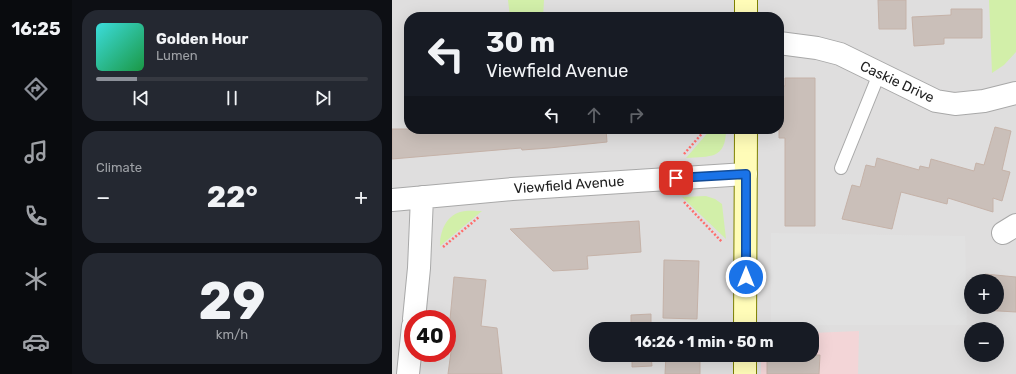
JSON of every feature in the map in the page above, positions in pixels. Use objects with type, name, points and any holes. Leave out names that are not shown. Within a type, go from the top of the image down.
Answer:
[{"type":"street","points":[[746,0],[746,12]]},
{"type":"street","name":"Caskie Drive","points":[[784,44],[817,48],[840,54],[936,101],[955,104],[984,101],[1016,93]]},
{"type":"street","points":[[745,322],[746,134]]},
{"type":"street","name":"Viewfield Avenue","points":[[392,200],[512,189],[746,174]]},
{"type":"street","points":[[415,310],[419,268],[422,197]]},
{"type":"street","points":[[408,374],[409,362]]},
{"type":"street","points":[[745,362],[746,374]]},
{"type":"lane","points":[[841,168],[879,74]]},
{"type":"path","points":[[662,179],[746,266]]},
{"type":"path","points":[[419,268],[482,214]]},
{"type":"shaded area","points":[[392,0],[1016,0],[1016,374],[392,374]]},
{"type":"shaded area","points":[[771,233],[965,236],[966,274],[964,274],[964,314],[967,314],[967,322],[964,322],[964,325],[819,325],[819,322],[771,322]]},
{"type":"shaded area","points":[[859,331],[858,374],[761,374],[761,362],[819,362],[819,333]]},
{"type":"green space","points":[[508,0],[544,0],[543,12],[509,12]]},
{"type":"green space","points":[[989,0],[1016,0],[1016,52],[1004,65],[992,73]]},
{"type":"green space","points":[[707,134],[726,134],[723,146],[720,151],[709,156],[686,158]]},
{"type":"green space","points":[[706,196],[715,199],[722,204],[726,239],[682,197]]},
{"type":"green space","points":[[462,211],[482,211],[440,246],[442,230],[451,217]]},
{"type":"building","points":[[878,0],[906,0],[906,29],[879,29]]},
{"type":"building","points":[[951,9],[982,9],[982,38],[944,38],[944,44],[914,46],[912,17],[951,15]]},
{"type":"building","points":[[785,78],[815,78],[815,226],[785,226],[785,138],[779,138],[779,134],[784,134]]},
{"type":"building","points":[[995,127],[1011,131],[1002,170],[1010,172],[1002,201],[993,198],[993,212],[948,198],[947,204],[901,192],[892,229],[842,219],[852,185],[860,187],[866,165],[875,167],[877,158],[919,170],[920,166],[929,168],[931,159],[974,171],[976,163],[984,165]]},
{"type":"building","points":[[392,129],[404,129],[404,134],[606,134],[607,142],[549,148],[522,150],[521,148],[392,159]]},
{"type":"building","points":[[639,221],[641,252],[587,256],[588,269],[553,271],[510,229]]},
{"type":"building","points":[[664,260],[699,261],[697,319],[663,318]]},
{"type":"building","points":[[1004,276],[1016,277],[1016,312],[1004,311]]},
{"type":"building","points":[[454,277],[486,280],[481,326],[497,328],[502,374],[448,374],[450,362],[456,362],[456,310],[451,310]]},
{"type":"building","points":[[651,314],[651,322],[631,322],[631,315]]},
{"type":"building","points":[[820,355],[819,374],[767,374],[767,362],[819,362]]},
{"type":"building","points":[[632,362],[652,362],[652,366],[632,367]]},
{"type":"building","points":[[666,362],[700,362],[700,374],[665,374]]},
{"type":"route","points":[[676,178],[746,174],[746,277]]}]
